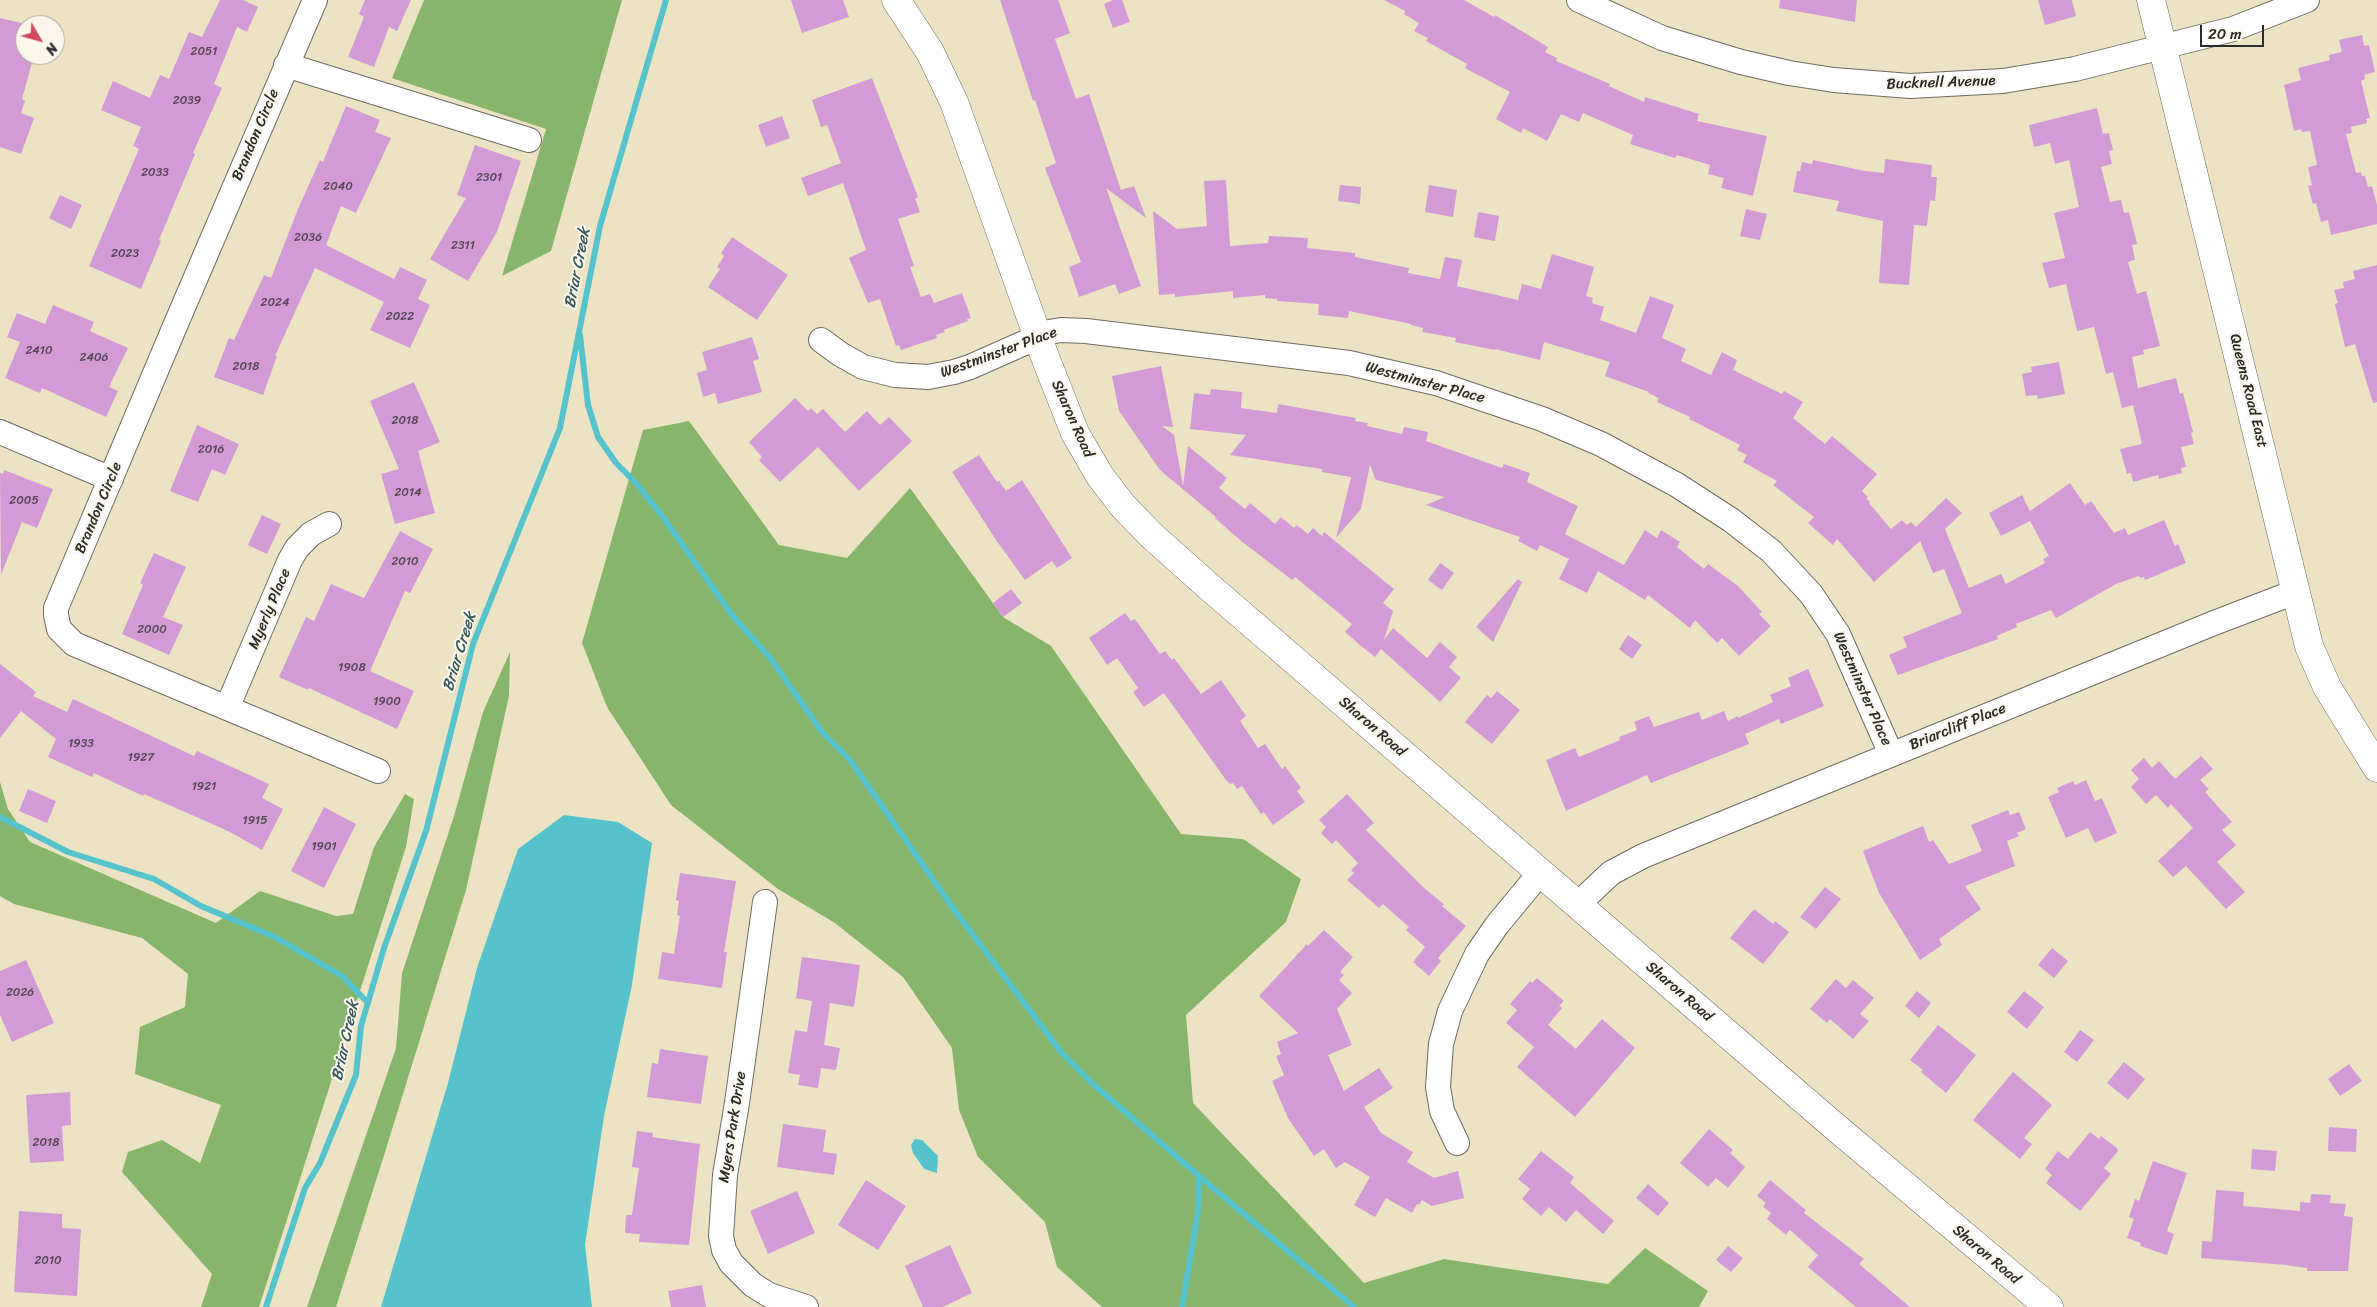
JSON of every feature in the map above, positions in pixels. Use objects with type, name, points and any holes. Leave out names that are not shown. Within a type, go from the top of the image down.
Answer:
[{"type":"street","name":"Brandon Circle","points":[[315,0],[56,608],[59,629],[74,644],[378,771]]},
{"type":"street","name":"Sharon Road","points":[[896,0],[930,52],[954,102],[1067,414],[1083,448],[1107,486],[1135,519],[1207,586],[2049,1307]]},
{"type":"street","name":"Bucknell Avenue","points":[[1579,0],[1637,28],[1708,54],[1790,73],[1859,83],[1910,86],[2003,81],[2075,69],[2163,48],[2250,24],[2307,0]]},
{"type":"street","name":"Queens Road East","points":[[2152,0],[2309,646],[2320,674],[2377,768]]},
{"type":"street","points":[[286,65],[529,140]]},
{"type":"street","name":"Westminster Place","points":[[821,340],[863,367],[895,375],[928,377],[970,367],[1038,336],[1055,331],[1071,330],[1349,363],[1460,390],[1542,418],[1601,444],[1711,506],[1757,540],[1788,568],[1816,601],[1839,636],[1891,754]]},
{"type":"street","points":[[0,432],[111,479]]},
{"type":"street","name":"Myerly Place","points":[[227,708],[290,560],[297,548],[311,534],[329,524]]},
{"type":"street","name":"Briarcliff Place","points":[[1578,905],[1600,882],[1624,865],[1891,754],[2296,592]]},
{"type":"street","points":[[1457,1143],[1442,1111],[1438,1087],[1438,1061],[1447,1020],[1456,994],[1477,954],[1497,925],[1540,872]]},
{"type":"street","name":"Myers Park Drive","points":[[765,902],[725,1175],[721,1236],[724,1250],[731,1263],[753,1285],[769,1295],[806,1307]]},
{"type":"green space","points":[[424,0],[622,0],[551,251],[502,276],[546,129],[392,78]]},
{"type":"green space","points":[[689,421],[779,545],[847,558],[910,488],[1003,617],[1051,646],[1181,834],[1243,839],[1301,879],[1286,922],[1186,1015],[1193,1103],[1364,1283],[1444,1259],[1608,1284],[1645,1248],[1708,1291],[1699,1307],[1102,1307],[1057,1267],[1045,1222],[978,1157],[959,1110],[952,1048],[903,977],[835,923],[778,889],[671,805],[607,707],[582,643],[643,430]]},
{"type":"green space","points":[[510,652],[509,696],[466,890],[386,1149],[336,1307],[307,1307],[396,1048],[402,973],[454,816],[483,712]]},
{"type":"green space","points":[[0,782],[8,809],[30,842],[216,923],[260,891],[336,916],[353,914],[374,847],[405,794],[414,799],[406,847],[259,1307],[201,1307],[212,1274],[122,1172],[128,1152],[162,1140],[200,1163],[221,1105],[135,1074],[140,1027],[185,1007],[188,974],[142,938],[14,904],[0,896]]},
{"type":"water","points":[[564,815],[618,822],[652,843],[632,985],[604,1116],[585,1245],[592,1307],[381,1307],[448,1083],[477,968],[518,849]]},
{"type":"water","points":[[915,1139],[922,1140],[938,1156],[937,1173],[924,1169],[913,1153],[911,1145]]},
{"type":"building","points":[[220,0],[243,0],[258,7],[247,32],[237,27],[214,84],[222,88],[193,153],[195,154],[141,289],[89,266],[139,149],[133,146],[141,127],[101,110],[113,81],[150,98],[160,75],[169,79],[189,32],[202,37]]},
{"type":"building","points":[[365,0],[411,0],[397,31],[389,27],[374,67],[348,57],[364,17],[359,14]]},
{"type":"building","points":[[791,0],[843,0],[849,17],[802,33]]},
{"type":"building","points":[[1000,0],[1058,0],[1070,33],[1055,39],[1076,99],[1089,94],[1121,190],[1134,186],[1146,218],[1106,188],[1141,286],[1119,294],[1115,284],[1079,297],[1069,267],[1081,262],[1045,168],[1056,163],[1035,100],[1033,101]]},
{"type":"building","points":[[1113,0],[1122,0],[1130,22],[1113,28],[1104,4]]},
{"type":"building","points":[[1384,0],[1464,0],[1494,17],[1495,15],[1548,47],[1545,52],[1557,58],[1556,61],[1610,84],[1609,86],[1644,102],[1645,97],[1699,114],[1697,121],[1767,136],[1753,196],[1721,188],[1724,178],[1708,174],[1710,165],[1677,155],[1675,158],[1630,144],[1633,135],[1583,113],[1579,122],[1561,114],[1547,141],[1523,128],[1521,133],[1496,119],[1510,92],[1465,68],[1467,64],[1426,41],[1428,38],[1414,31],[1419,23],[1404,14],[1405,11]]},
{"type":"building","points":[[1780,0],[1857,0],[1855,22],[1779,8]]},
{"type":"building","points":[[2038,0],[2072,0],[2076,16],[2045,25]]},
{"type":"building","points":[[0,18],[15,22],[15,65],[31,65],[22,99],[25,101],[21,113],[34,118],[21,154],[0,147]]},
{"type":"building","points":[[2362,35],[2364,46],[2369,45],[2375,72],[2364,75],[2365,79],[2361,81],[2370,118],[2366,119],[2367,123],[2351,127],[2352,133],[2346,134],[2356,173],[2361,172],[2362,176],[2365,176],[2368,187],[2372,186],[2377,205],[2377,224],[2331,235],[2328,220],[2321,222],[2316,203],[2313,204],[2308,186],[2312,185],[2308,167],[2317,165],[2310,131],[2302,132],[2301,129],[2294,131],[2284,85],[2301,80],[2298,68],[2330,60],[2329,55],[2342,52],[2339,40]]},
{"type":"building","points":[[872,78],[918,197],[915,199],[920,212],[898,219],[914,266],[910,267],[921,297],[930,294],[934,303],[962,293],[971,318],[967,319],[968,321],[944,330],[945,332],[936,335],[937,338],[901,350],[899,345],[896,346],[880,299],[868,303],[849,258],[866,250],[843,183],[808,196],[801,178],[841,163],[827,125],[821,127],[812,100]]},
{"type":"building","points":[[346,106],[380,120],[375,132],[391,138],[356,213],[341,206],[326,245],[394,279],[400,267],[427,280],[418,299],[430,305],[410,348],[370,330],[384,302],[315,268],[275,356],[277,356],[263,395],[214,377],[229,338],[234,340],[264,275],[271,278],[298,209],[320,160],[323,162]]},
{"type":"building","points":[[2097,108],[2103,134],[2109,133],[2113,150],[2109,151],[2112,164],[2101,167],[2110,202],[2121,200],[2124,213],[2129,212],[2137,244],[2132,245],[2135,260],[2128,262],[2137,294],[2146,291],[2160,346],[2143,350],[2144,354],[2132,357],[2138,388],[2176,378],[2180,394],[2183,393],[2193,432],[2191,433],[2194,444],[2181,447],[2186,467],[2181,468],[2182,473],[2159,479],[2158,475],[2133,482],[2131,473],[2127,474],[2120,449],[2142,444],[2133,405],[2122,408],[2113,372],[2106,374],[2094,327],[2077,331],[2066,284],[2049,288],[2042,263],[2065,258],[2054,213],[2079,207],[2069,160],[2055,164],[2050,143],[2034,147],[2029,125]]},
{"type":"building","points":[[782,116],[790,138],[766,147],[758,125]]},
{"type":"building","points":[[475,145],[521,161],[497,232],[468,281],[430,259],[466,198],[457,195]]},
{"type":"building","points":[[1885,159],[1932,165],[1931,177],[1937,177],[1935,201],[1930,200],[1927,226],[1914,225],[1909,285],[1879,283],[1883,221],[1836,211],[1839,201],[1793,192],[1797,171],[1800,171],[1802,162],[1812,164],[1813,160],[1884,173]]},
{"type":"building","points":[[1226,180],[1230,246],[1268,243],[1269,236],[1308,238],[1307,248],[1355,253],[1355,257],[1409,268],[1408,273],[1440,279],[1445,257],[1462,260],[1457,286],[1518,300],[1522,284],[1541,289],[1552,254],[1594,267],[1586,296],[1593,298],[1592,303],[1604,307],[1600,320],[1636,333],[1650,296],[1674,305],[1662,338],[1686,349],[1681,361],[1711,375],[1722,352],[1737,360],[1733,370],[1782,394],[1784,391],[1803,402],[1793,418],[1825,444],[1832,436],[1877,474],[1862,491],[1868,497],[1866,498],[1869,503],[1891,529],[1902,520],[1907,525],[1911,522],[1916,527],[1946,498],[1962,513],[1945,529],[1969,588],[2001,574],[2006,584],[2045,563],[2043,559],[2049,556],[2030,521],[2001,536],[1989,513],[2022,495],[2030,511],[2070,483],[2085,505],[2091,501],[2114,533],[2125,528],[2128,535],[2164,520],[2175,546],[2178,544],[2186,563],[2145,580],[2144,577],[2140,578],[2139,576],[2116,584],[2056,618],[2051,610],[2016,624],[2017,627],[1997,636],[1998,639],[1898,675],[1889,655],[1907,647],[1903,637],[1962,613],[1944,569],[1933,573],[1920,541],[1874,582],[1837,539],[1833,545],[1808,523],[1814,517],[1773,485],[1777,481],[1743,462],[1747,455],[1737,450],[1740,445],[1689,419],[1690,417],[1657,402],[1659,398],[1649,392],[1605,376],[1610,362],[1544,342],[1540,360],[1455,342],[1456,338],[1422,332],[1423,328],[1411,324],[1349,311],[1348,318],[1318,315],[1319,304],[1277,301],[1277,299],[1265,298],[1265,295],[1233,298],[1233,291],[1175,297],[1175,294],[1159,295],[1153,211],[1177,229],[1207,226],[1204,181]]},
{"type":"building","points":[[1340,185],[1361,187],[1360,204],[1338,201]]},
{"type":"building","points":[[1429,185],[1457,190],[1453,217],[1425,212]]},
{"type":"building","points":[[60,195],[82,205],[71,229],[49,218]]},
{"type":"building","points":[[1746,209],[1767,214],[1760,240],[1740,236]]},
{"type":"building","points":[[1478,212],[1499,216],[1495,241],[1474,237]]},
{"type":"building","points":[[732,237],[788,275],[757,320],[708,287],[720,269],[717,267],[724,256],[721,253]]},
{"type":"building","points":[[2377,265],[2377,402],[2373,403],[2355,344],[2345,347],[2335,304],[2338,303],[2334,290],[2344,288],[2343,282],[2355,279],[2353,271]]},
{"type":"building","points":[[53,305],[94,322],[90,331],[128,348],[109,387],[118,391],[106,417],[42,388],[40,393],[5,378],[20,342],[7,337],[17,313],[45,324]]},
{"type":"building","points":[[752,337],[759,359],[753,361],[762,392],[718,404],[715,393],[703,397],[697,373],[707,370],[702,352]]},
{"type":"building","points":[[2059,362],[2065,394],[2038,399],[2037,395],[2026,396],[2022,374],[2032,372],[2031,367]]},
{"type":"building","points":[[1161,366],[1173,427],[1162,426],[1174,435],[1183,486],[1188,446],[1227,478],[1219,488],[1245,509],[1250,503],[1275,524],[1281,517],[1294,528],[1297,525],[1308,534],[1313,528],[1322,536],[1324,532],[1394,589],[1383,603],[1393,611],[1384,640],[1393,628],[1427,658],[1440,642],[1457,657],[1449,667],[1461,678],[1440,702],[1381,649],[1375,657],[1360,645],[1345,632],[1352,624],[1295,577],[1292,580],[1240,540],[1216,517],[1160,470],[1119,411],[1112,376]]},
{"type":"building","points":[[414,382],[440,442],[418,451],[435,513],[395,524],[381,474],[399,469],[370,401]]},
{"type":"building","points":[[1211,389],[1242,392],[1241,408],[1277,413],[1278,404],[1356,418],[1355,421],[1368,423],[1367,426],[1402,434],[1404,427],[1428,432],[1426,441],[1502,468],[1504,464],[1530,473],[1527,482],[1578,506],[1565,534],[1624,565],[1645,530],[1657,538],[1661,530],[1680,542],[1677,547],[1704,569],[1708,564],[1738,586],[1762,612],[1759,614],[1771,626],[1739,656],[1722,638],[1717,643],[1695,620],[1690,628],[1648,595],[1645,600],[1598,571],[1587,593],[1559,579],[1569,559],[1540,545],[1537,551],[1518,541],[1520,537],[1426,505],[1445,497],[1376,480],[1370,465],[1361,509],[1336,538],[1351,477],[1322,472],[1322,469],[1230,455],[1246,435],[1190,429],[1194,393],[1210,395]]},
{"type":"building","points":[[795,398],[808,411],[811,408],[817,414],[823,409],[845,432],[867,411],[880,425],[889,417],[912,441],[859,491],[818,447],[780,482],[759,460],[762,457],[749,442]]},
{"type":"building","points":[[197,425],[239,444],[225,475],[212,469],[198,502],[170,491]]},
{"type":"building","points":[[979,455],[997,482],[999,481],[1006,491],[1022,480],[1072,558],[1057,568],[1052,561],[1025,580],[996,540],[952,472]]},
{"type":"building","points":[[4,470],[53,489],[37,528],[22,522],[1,575],[0,473],[3,474]]},
{"type":"building","points":[[262,515],[281,524],[267,554],[248,545]]},
{"type":"building","points":[[400,531],[433,549],[410,593],[405,591],[370,671],[414,691],[397,729],[309,688],[308,690],[279,677],[306,617],[314,621],[331,584],[364,598]]},
{"type":"building","points":[[154,553],[186,567],[163,617],[183,625],[169,655],[122,634],[143,585],[140,583]]},
{"type":"building","points":[[1440,563],[1454,573],[1442,590],[1428,580]]},
{"type":"building","points":[[1518,579],[1522,582],[1493,642],[1476,627]]},
{"type":"building","points":[[1011,589],[1022,603],[1003,617],[993,603]]},
{"type":"building","points":[[1125,613],[1131,621],[1135,619],[1160,654],[1165,651],[1172,660],[1174,658],[1201,694],[1221,680],[1246,716],[1240,721],[1258,748],[1265,744],[1282,769],[1285,766],[1301,788],[1297,791],[1305,802],[1273,825],[1264,812],[1261,814],[1242,786],[1237,789],[1233,783],[1230,784],[1226,780],[1164,693],[1144,707],[1133,692],[1138,688],[1117,658],[1107,665],[1089,638]]},
{"type":"building","points":[[1628,635],[1642,645],[1632,659],[1619,649]]},
{"type":"building","points":[[0,664],[36,692],[33,696],[67,712],[73,699],[194,756],[197,751],[269,784],[262,798],[283,809],[262,850],[228,831],[144,794],[143,796],[94,773],[92,777],[48,757],[56,739],[21,711],[0,738]]},
{"type":"building","points":[[1808,669],[1824,706],[1781,724],[1779,719],[1745,734],[1749,744],[1651,783],[1647,775],[1566,811],[1546,760],[1575,748],[1579,757],[1620,740],[1619,737],[1637,730],[1634,722],[1649,716],[1654,727],[1699,712],[1702,720],[1724,711],[1728,721],[1738,716],[1738,718],[1773,702],[1770,695],[1791,686],[1788,678]]},
{"type":"building","points":[[1497,691],[1520,710],[1492,744],[1465,722],[1487,695],[1491,698]]},
{"type":"building","points":[[2201,756],[2213,769],[2200,780],[2209,789],[2205,792],[2232,822],[2222,830],[2236,845],[2217,862],[2245,892],[2226,909],[2186,866],[2173,877],[2158,861],[2193,828],[2171,804],[2168,808],[2156,795],[2146,804],[2131,787],[2139,779],[2131,770],[2144,758],[2152,768],[2159,761],[2175,779]]},
{"type":"building","points":[[2086,780],[2095,801],[2102,798],[2117,833],[2095,843],[2088,828],[2066,838],[2048,797],[2059,792],[2057,788],[2073,781],[2075,785]]},
{"type":"building","points":[[28,789],[56,801],[47,823],[19,811]]},
{"type":"building","points":[[1347,794],[1374,823],[1366,830],[1425,889],[1444,904],[1442,906],[1466,926],[1438,958],[1441,961],[1429,976],[1413,962],[1425,947],[1406,930],[1409,927],[1383,904],[1379,908],[1347,880],[1354,873],[1351,870],[1358,863],[1336,840],[1332,844],[1321,833],[1326,827],[1319,820]]},
{"type":"building","points":[[324,807],[356,824],[324,888],[291,871]]},
{"type":"building","points":[[2008,810],[2010,815],[2019,812],[2026,829],[2017,833],[2019,836],[2007,841],[2015,866],[1965,886],[1981,909],[1939,939],[1942,945],[1920,960],[1879,893],[1863,851],[1923,826],[1929,842],[1933,840],[1949,864],[1982,851],[1971,825]]},
{"type":"building","points":[[680,873],[736,881],[724,952],[727,952],[722,988],[658,979],[662,952],[674,954],[680,916],[677,915],[679,901],[676,900]]},
{"type":"building","points":[[1825,887],[1841,899],[1816,929],[1800,917]]},
{"type":"building","points":[[1754,909],[1773,924],[1775,921],[1789,932],[1763,964],[1730,938]]},
{"type":"building","points":[[1324,930],[1353,957],[1340,972],[1344,975],[1339,980],[1352,993],[1337,1009],[1352,1045],[1328,1055],[1344,1091],[1379,1068],[1393,1088],[1364,1107],[1381,1133],[1413,1152],[1407,1162],[1434,1178],[1458,1171],[1464,1198],[1432,1206],[1422,1200],[1419,1205],[1417,1204],[1412,1213],[1386,1198],[1375,1217],[1354,1205],[1370,1177],[1345,1162],[1336,1168],[1324,1149],[1314,1156],[1288,1118],[1272,1081],[1284,1075],[1276,1056],[1281,1054],[1277,1042],[1298,1033],[1259,996],[1307,944],[1308,946]]},
{"type":"building","points":[[2052,948],[2068,961],[2054,978],[2038,965]]},
{"type":"building","points":[[802,957],[860,965],[854,1007],[830,1003],[824,1045],[840,1048],[836,1070],[821,1068],[818,1088],[798,1085],[800,1075],[788,1073],[795,1030],[807,1032],[812,1001],[796,998]]},
{"type":"building","points":[[26,960],[54,1023],[12,1042],[0,1015],[0,971]]},
{"type":"building","points":[[1537,978],[1564,1001],[1559,1006],[1562,1008],[1548,1025],[1576,1049],[1602,1019],[1635,1048],[1575,1117],[1517,1067],[1534,1047],[1506,1023],[1517,1010],[1510,1004],[1530,981],[1532,983]]},
{"type":"building","points":[[1836,979],[1846,988],[1853,980],[1874,998],[1860,1014],[1869,1021],[1853,1039],[1830,1019],[1827,1023],[1810,1009]]},
{"type":"building","points":[[1917,991],[1931,1003],[1919,1018],[1905,1006]]},
{"type":"building","points":[[2024,991],[2044,1007],[2027,1029],[2007,1012]]},
{"type":"building","points":[[1938,1025],[1976,1055],[1946,1093],[1910,1060]]},
{"type":"building","points":[[2080,1030],[2094,1040],[2077,1062],[2064,1052]]},
{"type":"building","points":[[660,1049],[708,1056],[701,1104],[647,1097],[652,1063],[658,1064]]},
{"type":"building","points":[[2124,1062],[2145,1079],[2128,1100],[2107,1083]]},
{"type":"building","points":[[2349,1064],[2362,1081],[2340,1096],[2328,1079]]},
{"type":"building","points":[[2013,1072],[2052,1105],[2024,1138],[2032,1144],[2020,1159],[1973,1120]]},
{"type":"building","points":[[70,1092],[71,1125],[62,1126],[64,1161],[30,1163],[26,1095]]},
{"type":"building","points":[[783,1124],[826,1130],[823,1152],[837,1154],[834,1175],[777,1167]]},
{"type":"building","points":[[2329,1127],[2357,1129],[2356,1152],[2328,1151]]},
{"type":"building","points":[[1709,1129],[1733,1150],[1730,1153],[1745,1167],[1728,1188],[1716,1178],[1708,1187],[1680,1163]]},
{"type":"building","points":[[637,1131],[653,1133],[652,1137],[700,1144],[689,1245],[639,1242],[640,1234],[625,1233],[626,1215],[632,1215],[639,1168],[632,1167]]},
{"type":"building","points":[[2090,1132],[2099,1139],[2101,1136],[2117,1148],[2118,1151],[2104,1168],[2111,1174],[2080,1211],[2046,1183],[2052,1175],[2045,1169],[2058,1151],[2068,1159]]},
{"type":"building","points":[[2252,1149],[2277,1151],[2275,1171],[2251,1169]]},
{"type":"building","points":[[1541,1151],[1574,1177],[1570,1183],[1614,1221],[1603,1234],[1576,1210],[1566,1222],[1549,1207],[1541,1216],[1522,1199],[1530,1189],[1518,1179]]},
{"type":"building","points":[[2153,1161],[2187,1173],[2167,1231],[2174,1234],[2167,1255],[2140,1246],[2141,1243],[2127,1238],[2134,1219],[2129,1217],[2135,1199],[2139,1201]]},
{"type":"building","points":[[866,1180],[906,1206],[878,1250],[838,1225]]},
{"type":"building","points":[[1770,1180],[1806,1210],[1804,1213],[1864,1259],[1859,1264],[1910,1307],[1856,1307],[1808,1267],[1818,1255],[1790,1230],[1786,1235],[1767,1219],[1771,1213],[1763,1207],[1766,1203],[1757,1196]]},
{"type":"building","points":[[1648,1184],[1669,1203],[1658,1216],[1636,1198]]},
{"type":"building","points":[[2216,1190],[2244,1192],[2243,1206],[2300,1211],[2300,1202],[2310,1203],[2311,1194],[2331,1195],[2330,1203],[2346,1204],[2344,1216],[2353,1217],[2348,1271],[2307,1271],[2307,1268],[2286,1265],[2201,1258],[2202,1241],[2212,1242]]},
{"type":"building","points":[[797,1191],[815,1233],[768,1254],[750,1211]]},
{"type":"building","points":[[19,1211],[62,1214],[62,1228],[81,1229],[77,1296],[14,1292]]},
{"type":"building","points":[[950,1245],[972,1293],[943,1307],[923,1307],[905,1266]]},
{"type":"building","points":[[1728,1246],[1743,1258],[1731,1272],[1716,1260]]},
{"type":"building","points":[[702,1285],[706,1307],[671,1307],[668,1291]]},
{"type":"waterway","name":"Briar Creek","points":[[266,1307],[305,1188],[320,1163],[356,1075],[361,1026],[384,948],[426,831],[473,644],[560,428],[600,226],[666,0]]},
{"type":"waterway","points":[[580,335],[588,405],[598,437],[616,463],[636,483],[663,517],[732,615],[771,659],[822,732],[850,760],[955,911],[1061,1052],[1093,1084],[1354,1307]]},
{"type":"waterway","points":[[0,817],[68,852],[154,879],[201,906],[275,937],[342,976],[368,1003]]},
{"type":"waterway","points":[[1182,1307],[1198,1212],[1199,1176]]}]
